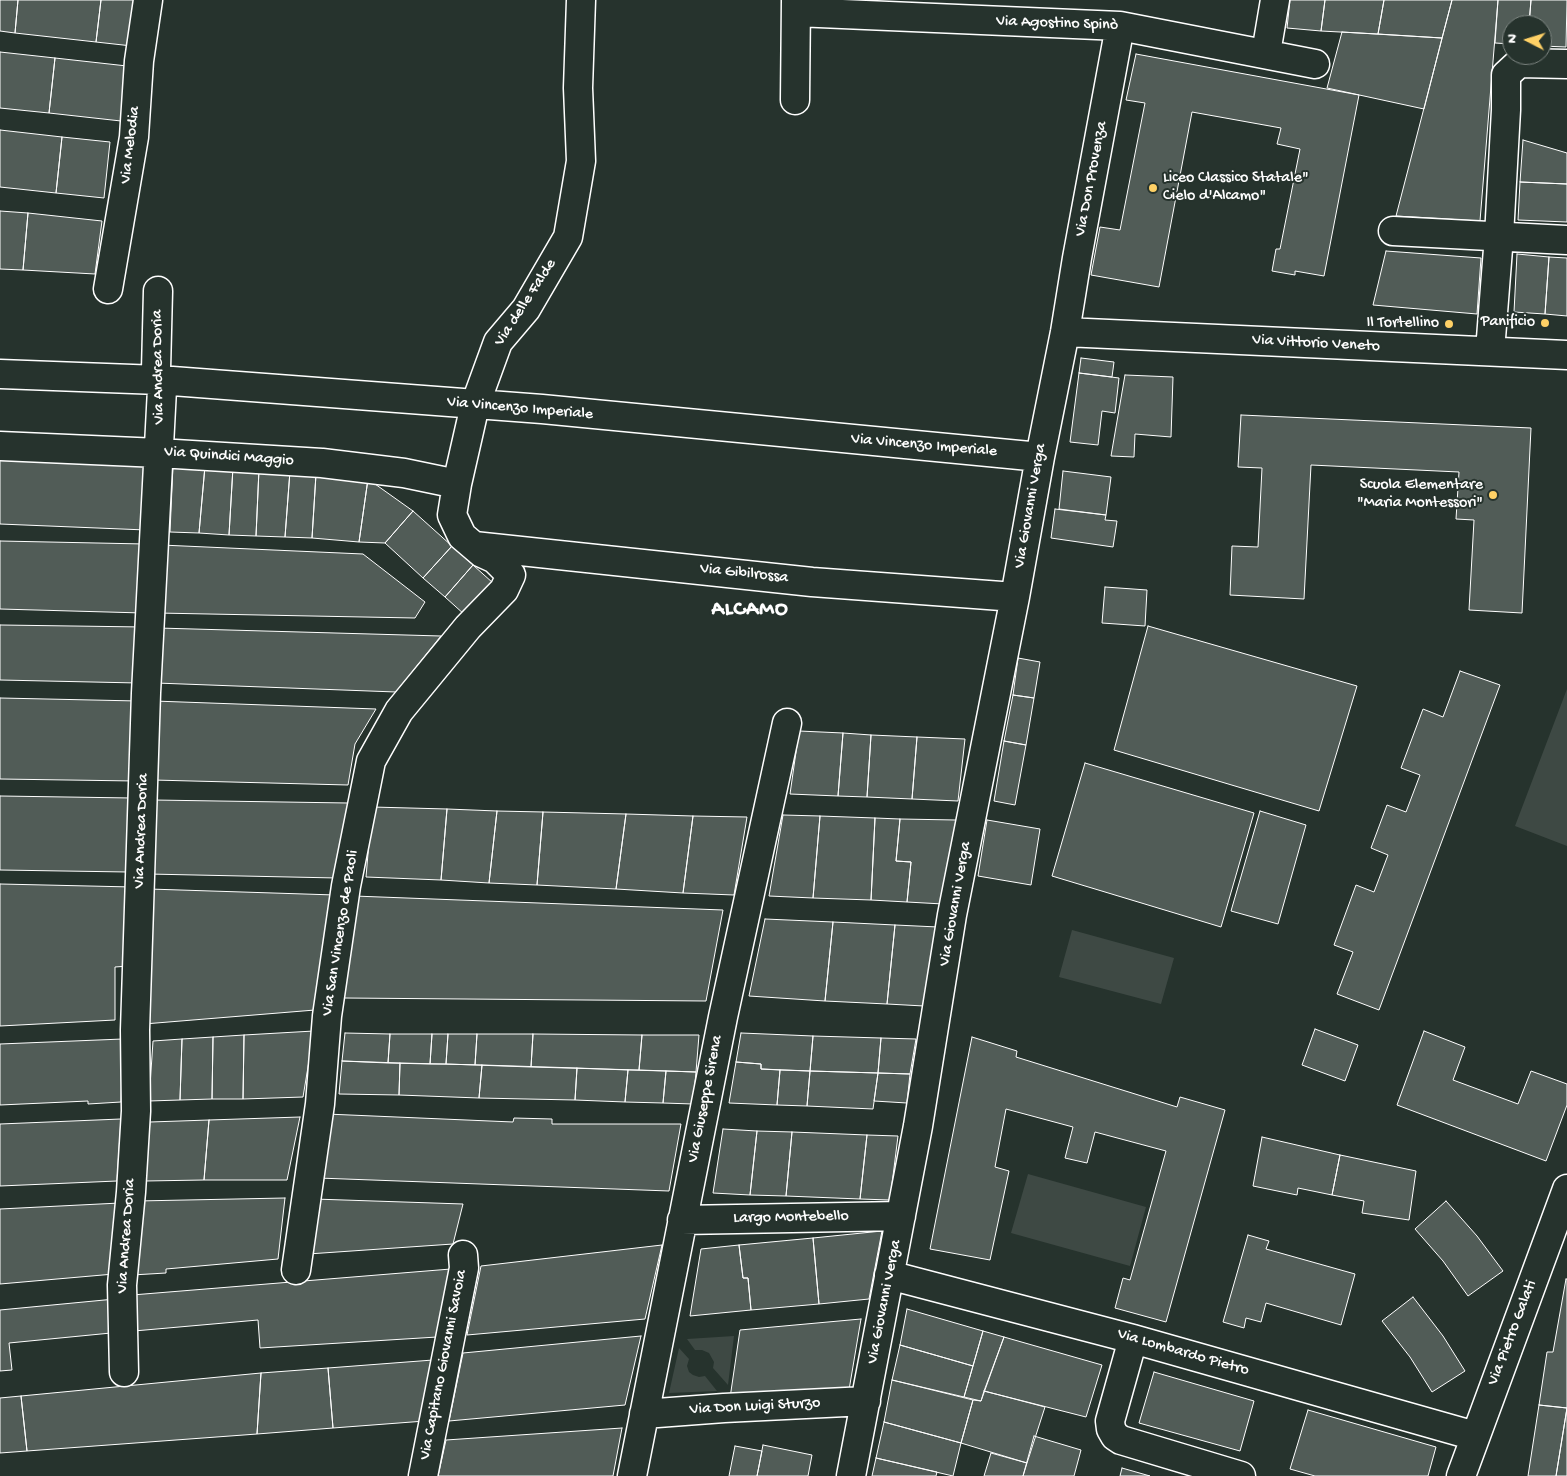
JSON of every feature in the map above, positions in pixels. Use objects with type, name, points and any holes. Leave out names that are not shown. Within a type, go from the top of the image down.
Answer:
[{"type":"street","name":"Via Melodia","points":[[108,289],[134,137],[139,61],[148,0]]},
{"type":"street","name":"Via delle Falde","points":[[473,546],[462,536],[452,516],[457,484],[475,405],[498,342],[526,309],[568,237],[581,161],[578,88],[581,0]]},
{"type":"street","points":[[1266,53],[1275,0]]},
{"type":"street","points":[[795,100],[796,6]]},
{"type":"street","name":"Via Agostino Spinò","points":[[796,6],[1120,26],[1315,64]]},
{"type":"street","name":"Via Don Provenza","points":[[1065,332],[1120,26]]},
{"type":"street","points":[[1490,351],[1499,236],[1506,110],[1506,75],[1519,63],[1567,64]]},
{"type":"street","points":[[1393,232],[1567,240]]},
{"type":"street","name":"Via Andrea Doria","points":[[124,1372],[122,1285],[131,1192],[136,1111],[135,1030],[146,693],[162,389],[156,370],[158,291]]},
{"type":"street","name":"Via Vittorio Veneto","points":[[1065,332],[1567,355]]},
{"type":"street","name":"Via Giovanni Verga","points":[[851,1476],[918,1126],[954,906],[1016,597],[1040,457],[1065,332]]},
{"type":"street","name":"Via Vincenzo Imperiale","points":[[0,374],[159,380],[542,409],[1040,457]]},
{"type":"street","name":"Via Quindici Maggio","points":[[0,446],[322,463],[404,473],[457,484]]},
{"type":"street","name":"Via Gibilrossa","points":[[473,546],[812,582],[1016,597]]},
{"type":"street","name":"Via San Vincenzo de Paoli","points":[[296,1270],[320,1104],[327,1016],[346,886],[371,761],[399,711],[468,627],[504,590],[511,576],[495,559],[473,546]]},
{"type":"street","name":"Via Giuseppe Sirena","points":[[632,1476],[722,1017],[787,723]]},
{"type":"street","name":"Via Pietro Galati","points":[[1461,1476],[1567,1189]]},
{"type":"street","name":"Largo Montebello","points":[[682,1220],[901,1216]]},
{"type":"street","name":"Via Capitano Giovanni Savoia","points":[[423,1476],[464,1268],[463,1255]]},
{"type":"street","name":"Via Lombardo Pietro","points":[[889,1275],[1134,1339],[1475,1436]]},
{"type":"street","points":[[1134,1339],[1110,1421],[1111,1429],[1115,1436],[1121,1440],[1241,1476]]},
{"type":"street","name":"Via Don Luigi Sturzo","points":[[644,1414],[866,1401]]},
{"type":"shaded area","points":[[1567,689],[1567,846],[1515,826]]},
{"type":"shaded area","points":[[1072,930],[1174,958],[1161,1004],[1059,977]]},
{"type":"shaded area","points":[[1028,1174],[1146,1207],[1130,1266],[1011,1233]]},
{"type":"shaded area","points":[[734,1336],[728,1385],[713,1368],[714,1362],[709,1353],[695,1350],[687,1339]]},
{"type":"shaded area","points":[[679,1348],[689,1359],[687,1366],[689,1372],[699,1377],[705,1376],[717,1391],[669,1393]]},
{"type":"building","points":[[0,0],[18,0],[15,33],[0,31]]},
{"type":"building","points":[[18,0],[101,0],[96,42],[15,33]]},
{"type":"building","points":[[101,0],[137,0],[132,46],[96,42]]},
{"type":"building","points":[[1290,0],[1325,0],[1321,31],[1287,28]]},
{"type":"building","points":[[1325,0],[1384,0],[1378,34],[1321,31]]},
{"type":"building","points":[[1384,0],[1452,0],[1442,38],[1378,34]]},
{"type":"building","points":[[1452,0],[1498,0],[1480,221],[1396,216]]},
{"type":"building","points":[[1498,0],[1531,0],[1530,15],[1502,15],[1502,43],[1495,43]]},
{"type":"building","points":[[1531,0],[1567,0],[1566,47],[1552,46],[1552,15],[1530,15]]},
{"type":"building","points":[[1342,32],[1442,38],[1424,109],[1327,88]]},
{"type":"building","points":[[0,52],[55,58],[49,113],[0,108]]},
{"type":"building","name":"Liceo Classico Statale\" Cielo d'Alcamo\"","points":[[1136,54],[1359,95],[1324,276],[1295,271],[1295,275],[1272,271],[1276,249],[1280,249],[1300,149],[1277,144],[1281,128],[1192,112],[1159,287],[1091,275],[1100,227],[1120,230],[1145,103],[1126,100]]},
{"type":"building","points":[[55,58],[127,66],[121,121],[49,113]]},
{"type":"building","points":[[0,130],[62,137],[56,193],[0,187]]},
{"type":"building","points":[[62,137],[110,142],[104,198],[56,193]]},
{"type":"building","points":[[1523,140],[1567,153],[1567,184],[1520,182]]},
{"type":"building","points":[[1520,182],[1567,184],[1567,222],[1518,220]]},
{"type":"building","points":[[0,211],[28,213],[23,270],[0,269]]},
{"type":"building","points":[[28,213],[102,221],[95,274],[23,270]]},
{"type":"building","points":[[1386,251],[1481,258],[1477,314],[1373,305]]},
{"type":"building","points":[[1517,254],[1549,257],[1545,314],[1514,312]]},
{"type":"building","points":[[1549,257],[1567,258],[1567,316],[1545,314]]},
{"type":"building","points":[[1081,358],[1114,362],[1112,377],[1079,373]]},
{"type":"building","points":[[1079,373],[1119,378],[1115,413],[1102,411],[1098,445],[1070,442]]},
{"type":"building","points":[[1125,375],[1173,377],[1171,437],[1135,434],[1134,457],[1111,456]]},
{"type":"building","name":"Scuola Elementare \"Maria Montessori\"","points":[[1241,415],[1531,428],[1522,613],[1469,610],[1474,520],[1456,519],[1459,472],[1311,465],[1304,599],[1230,595],[1232,546],[1258,547],[1262,468],[1238,467]]},
{"type":"building","points":[[0,456],[150,461],[146,530],[0,524]]},
{"type":"building","points":[[173,465],[205,466],[199,533],[170,532]]},
{"type":"building","points":[[205,466],[233,467],[229,535],[199,533]]},
{"type":"building","points":[[233,467],[259,469],[256,536],[229,535]]},
{"type":"building","points":[[259,469],[290,471],[285,537],[256,536]]},
{"type":"building","points":[[290,471],[316,474],[312,538],[285,537]]},
{"type":"building","points":[[1063,471],[1111,477],[1106,515],[1059,509]]},
{"type":"building","points":[[316,474],[368,479],[359,542],[312,538]]},
{"type":"building","points":[[368,479],[413,511],[385,543],[359,542]]},
{"type":"building","points":[[1055,509],[1106,515],[1105,520],[1117,521],[1113,547],[1051,538]]},
{"type":"building","points":[[413,511],[452,546],[423,578],[385,543]]},
{"type":"building","points":[[0,541],[145,544],[143,613],[0,609]]},
{"type":"building","points":[[161,545],[363,554],[425,602],[415,618],[157,613]]},
{"type":"building","points":[[452,546],[473,565],[445,597],[423,578]]},
{"type":"building","points":[[473,565],[493,583],[465,615],[445,597]]},
{"type":"building","points":[[1105,587],[1147,590],[1145,626],[1102,623]]},
{"type":"building","points":[[0,625],[144,627],[138,683],[0,680]]},
{"type":"building","points":[[1148,626],[1357,686],[1319,811],[1114,750]]},
{"type":"building","points":[[158,628],[441,636],[396,692],[156,683]]},
{"type":"building","points":[[1018,658],[1040,662],[1034,698],[1013,695]]},
{"type":"building","points":[[1460,671],[1500,685],[1379,1010],[1337,994],[1353,952],[1334,945],[1356,885],[1374,892],[1388,855],[1371,848],[1387,805],[1406,812],[1420,775],[1401,768],[1423,709],[1443,717]]},
{"type":"building","points":[[1013,695],[1034,698],[1026,745],[1004,741]]},
{"type":"building","points":[[0,698],[138,701],[135,781],[0,779]]},
{"type":"building","points":[[154,701],[376,709],[355,744],[348,785],[153,780]]},
{"type":"building","points":[[799,731],[843,733],[838,796],[790,794]]},
{"type":"building","points":[[843,733],[871,735],[867,797],[838,796]]},
{"type":"building","points":[[871,735],[917,737],[912,799],[867,797]]},
{"type":"building","points":[[917,737],[965,739],[958,801],[912,799]]},
{"type":"building","points":[[1004,741],[1026,745],[1015,805],[994,801]]},
{"type":"building","points":[[1085,763],[1254,813],[1221,927],[1052,876]]},
{"type":"building","points":[[0,796],[132,798],[128,872],[0,870]]},
{"type":"building","points":[[153,800],[348,803],[337,878],[148,874]]},
{"type":"building","points":[[372,807],[447,809],[441,880],[366,877]]},
{"type":"building","points":[[447,809],[497,811],[489,883],[441,880]]},
{"type":"building","points":[[497,811],[543,812],[537,885],[489,883]]},
{"type":"building","points":[[1260,811],[1306,825],[1278,924],[1231,911]]},
{"type":"building","points":[[543,812],[626,814],[616,889],[537,885]]},
{"type":"building","points":[[626,814],[693,816],[683,893],[616,889]]},
{"type":"building","points":[[783,815],[820,816],[813,898],[769,896]]},
{"type":"building","points":[[693,816],[747,817],[734,895],[683,893]]},
{"type":"building","points":[[820,816],[875,818],[871,900],[813,898]]},
{"type":"building","points":[[875,818],[900,819],[896,861],[911,862],[907,902],[871,900]]},
{"type":"building","points":[[900,819],[956,820],[943,904],[907,902],[911,862],[896,861]]},
{"type":"building","points":[[987,820],[1040,829],[1031,885],[978,876]]},
{"type":"building","points":[[0,884],[133,887],[129,966],[115,967],[115,1020],[0,1026]]},
{"type":"building","points":[[149,889],[335,895],[315,1010],[144,1024]]},
{"type":"building","points":[[354,896],[723,910],[706,1001],[344,998],[345,962]]},
{"type":"building","points":[[765,919],[833,922],[825,1001],[749,996]]},
{"type":"building","points":[[833,922],[895,925],[887,1004],[825,1001]]},
{"type":"building","points":[[895,925],[938,927],[924,1006],[887,1004]]},
{"type":"building","points":[[1315,1029],[1358,1045],[1345,1081],[1302,1065]]},
{"type":"building","points":[[314,1031],[303,1097],[243,1099],[244,1035]]},
{"type":"building","points":[[1424,1031],[1465,1047],[1453,1080],[1518,1104],[1531,1071],[1567,1084],[1567,1105],[1546,1161],[1397,1105]]},
{"type":"building","points":[[345,1033],[390,1034],[388,1063],[342,1061]]},
{"type":"building","points":[[741,1033],[813,1036],[810,1071],[761,1069],[761,1064],[736,1062]]},
{"type":"building","points":[[390,1034],[432,1034],[430,1064],[388,1063]]},
{"type":"building","points":[[432,1034],[448,1034],[446,1064],[430,1064]]},
{"type":"building","points":[[448,1034],[477,1034],[475,1065],[446,1064]]},
{"type":"building","points":[[477,1034],[533,1034],[531,1067],[475,1065]]},
{"type":"building","points":[[533,1034],[642,1035],[639,1070],[531,1067]]},
{"type":"building","points":[[244,1035],[243,1099],[212,1099],[213,1037]]},
{"type":"building","points":[[642,1035],[699,1035],[696,1072],[639,1070]]},
{"type":"building","points":[[813,1036],[881,1038],[878,1073],[810,1071]]},
{"type":"building","points":[[213,1037],[212,1099],[180,1100],[182,1039]]},
{"type":"building","points":[[972,1037],[1017,1051],[1016,1057],[1177,1107],[1180,1097],[1225,1110],[1166,1322],[1115,1308],[1123,1278],[1130,1280],[1166,1151],[1095,1132],[1087,1163],[1065,1158],[1073,1127],[1006,1109],[995,1167],[1009,1171],[990,1260],[930,1249]]},
{"type":"building","points":[[881,1038],[916,1039],[910,1074],[878,1073]]},
{"type":"building","points":[[123,1039],[121,1102],[88,1104],[88,1101],[0,1105],[0,1044]]},
{"type":"building","points":[[182,1039],[180,1100],[149,1101],[153,1041]]},
{"type":"building","points":[[342,1061],[400,1063],[399,1095],[339,1094]]},
{"type":"building","points":[[736,1062],[761,1064],[761,1069],[780,1070],[777,1105],[729,1103]]},
{"type":"building","points":[[400,1063],[482,1065],[479,1098],[399,1095]]},
{"type":"building","points":[[482,1065],[577,1068],[575,1100],[479,1098]]},
{"type":"building","points":[[577,1068],[628,1070],[625,1102],[575,1100]]},
{"type":"building","points":[[628,1070],[666,1071],[663,1103],[625,1102]]},
{"type":"building","points":[[780,1070],[810,1071],[807,1106],[777,1105]]},
{"type":"building","points":[[666,1071],[696,1072],[693,1104],[663,1103]]},
{"type":"building","points":[[810,1071],[878,1073],[873,1109],[807,1106]]},
{"type":"building","points":[[878,1073],[910,1074],[907,1103],[874,1101]]},
{"type":"building","points":[[326,1114],[513,1122],[514,1118],[552,1119],[552,1124],[681,1124],[669,1191],[318,1178]]},
{"type":"building","points":[[300,1117],[287,1180],[204,1180],[209,1120]]},
{"type":"building","points":[[121,1119],[117,1181],[0,1186],[0,1124]]},
{"type":"building","points":[[209,1120],[204,1180],[145,1181],[150,1122]]},
{"type":"building","points":[[723,1129],[757,1131],[750,1195],[713,1193]]},
{"type":"building","points":[[757,1131],[792,1132],[786,1196],[750,1195]]},
{"type":"building","points":[[792,1132],[867,1135],[860,1199],[786,1196]]},
{"type":"building","points":[[867,1135],[898,1136],[890,1200],[860,1199]]},
{"type":"building","points":[[1262,1137],[1340,1155],[1332,1195],[1298,1188],[1297,1195],[1253,1186]]},
{"type":"building","points":[[1340,1155],[1416,1171],[1409,1220],[1362,1213],[1364,1201],[1332,1195]]},
{"type":"building","points":[[285,1198],[278,1259],[166,1269],[166,1273],[132,1275],[137,1201]]},
{"type":"building","points":[[314,1199],[463,1204],[453,1244],[308,1254]]},
{"type":"building","points":[[1446,1201],[1477,1236],[1503,1271],[1468,1296],[1443,1261],[1415,1229]]},
{"type":"building","points":[[120,1203],[114,1274],[0,1284],[0,1209]]},
{"type":"building","points":[[882,1231],[869,1299],[819,1304],[813,1238]]},
{"type":"building","points":[[1248,1235],[1269,1241],[1266,1249],[1355,1274],[1341,1325],[1266,1303],[1261,1322],[1246,1318],[1244,1328],[1223,1322]]},
{"type":"building","points":[[813,1238],[819,1304],[751,1310],[748,1278],[743,1278],[739,1245]]},
{"type":"building","points":[[662,1245],[645,1319],[467,1335],[481,1266]]},
{"type":"building","points":[[739,1245],[743,1278],[748,1278],[751,1310],[690,1316],[701,1249]]},
{"type":"building","points":[[451,1269],[437,1337],[260,1348],[258,1320],[134,1331],[132,1295]]},
{"type":"building","points":[[1566,1279],[1567,1408],[1539,1405],[1547,1352],[1553,1352]]},
{"type":"building","points":[[1413,1297],[1443,1336],[1465,1371],[1432,1392],[1410,1357],[1382,1321]]},
{"type":"building","points":[[115,1299],[111,1333],[9,1343],[12,1370],[0,1371],[0,1310]]},
{"type":"building","points":[[907,1309],[983,1331],[973,1366],[900,1345]]},
{"type":"building","points":[[861,1319],[849,1390],[730,1398],[740,1330]]},
{"type":"building","points":[[983,1331],[1004,1337],[981,1401],[964,1397]]},
{"type":"building","points":[[641,1336],[625,1405],[449,1421],[463,1353]]},
{"type":"building","points":[[1004,1337],[1102,1365],[1086,1417],[984,1391]]},
{"type":"building","points":[[900,1345],[973,1366],[964,1397],[892,1380]]},
{"type":"building","points":[[433,1360],[425,1421],[333,1428],[328,1368]]},
{"type":"building","points":[[328,1368],[333,1428],[257,1434],[261,1373]]},
{"type":"building","points":[[1154,1372],[1254,1401],[1240,1451],[1139,1423]]},
{"type":"building","points":[[261,1373],[257,1434],[27,1451],[21,1396]]},
{"type":"building","points":[[892,1380],[973,1400],[961,1443],[884,1422]]},
{"type":"building","points":[[984,1391],[1045,1407],[1027,1463],[961,1443],[973,1400],[981,1401]]},
{"type":"building","points":[[21,1396],[27,1451],[0,1453],[0,1398]]},
{"type":"building","points":[[1539,1405],[1567,1408],[1556,1476],[1528,1476]]},
{"type":"building","points":[[1567,1408],[1567,1476],[1556,1476]]},
{"type":"building","points":[[1308,1410],[1436,1447],[1428,1476],[1315,1476],[1290,1469]]},
{"type":"building","points":[[884,1422],[961,1443],[953,1476],[876,1458]]},
{"type":"building","points":[[622,1428],[613,1476],[438,1476],[446,1440]]},
{"type":"building","points":[[1034,1436],[1081,1450],[1074,1476],[1023,1476]]},
{"type":"building","points":[[763,1445],[812,1455],[808,1476],[757,1476]]},
{"type":"building","points":[[735,1446],[762,1451],[757,1476],[729,1476]]},
{"type":"building","points":[[991,1453],[1027,1463],[1023,1476],[984,1476]]},
{"type":"building","points":[[876,1458],[937,1472],[936,1476],[872,1476]]},
{"type":"building","points":[[1122,1468],[1150,1476],[1120,1476]]},
{"type":"place","name":"Liceo Classico Statale\" Cielo d'Alcamo\"","points":[[1153,188]]},
{"type":"place","name":"Panificio","points":[[1545,323]]},
{"type":"place","name":"Il Tortellino","points":[[1449,324]]},
{"type":"place","name":"Scuola Elementare \"Maria Montessori\"","points":[[1493,495]]},
{"type":"district","name":"ALCAMO","points":[[750,611]]}]
